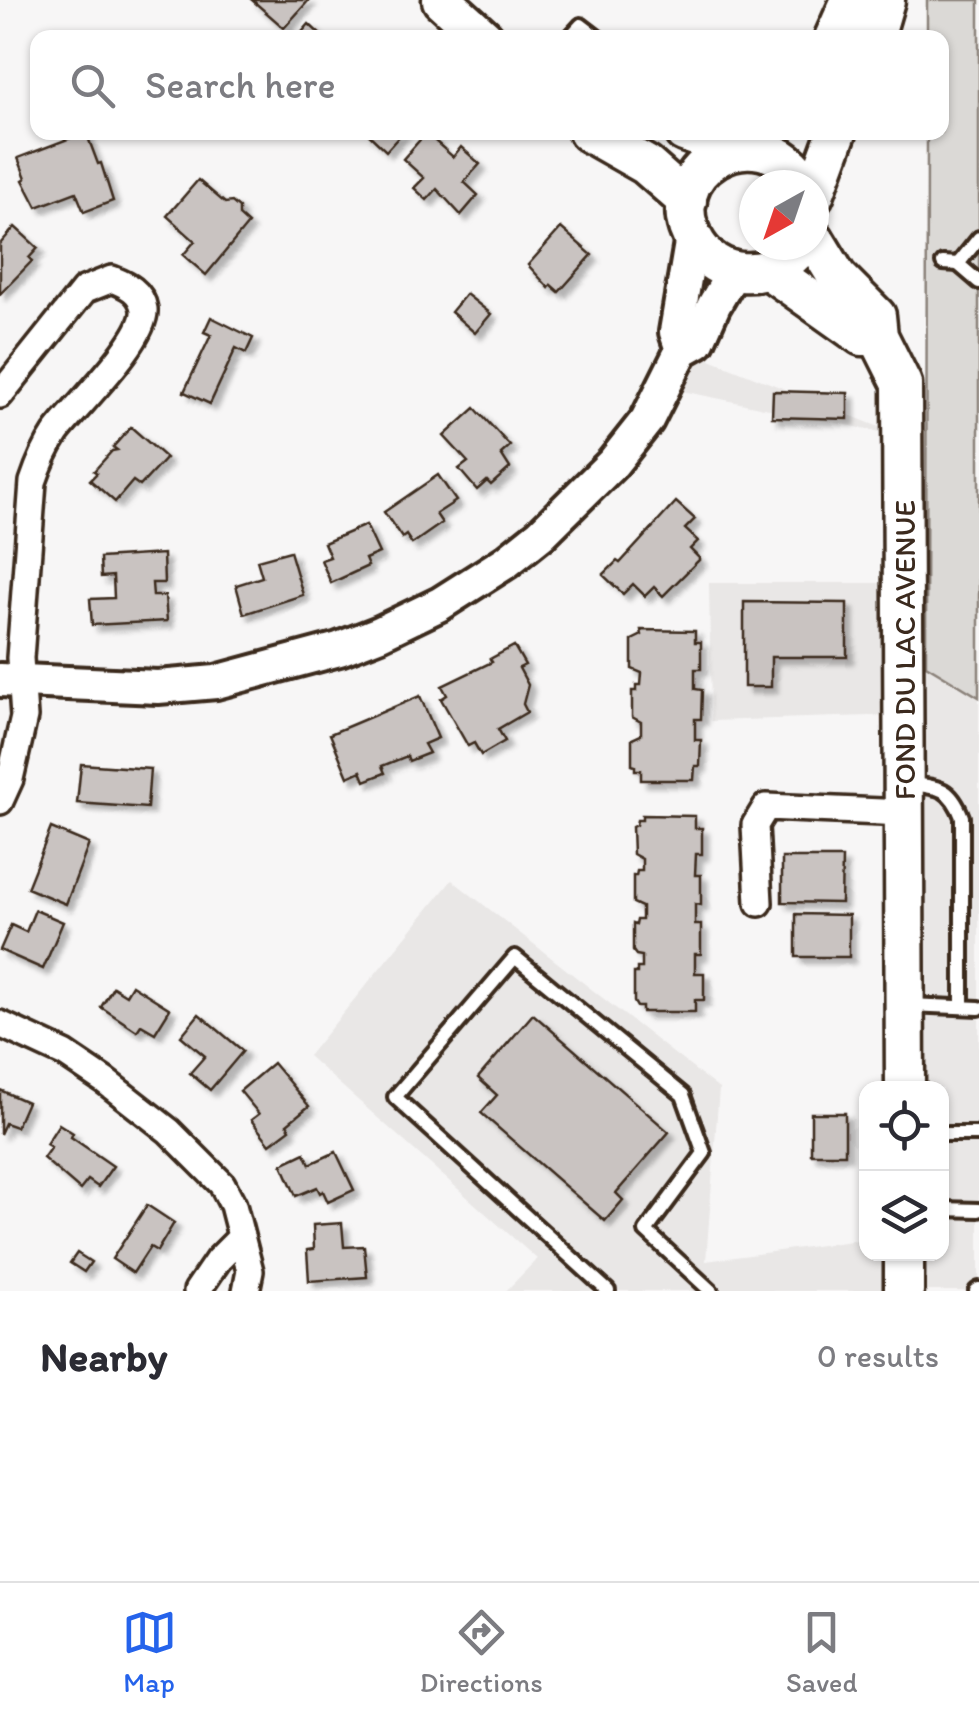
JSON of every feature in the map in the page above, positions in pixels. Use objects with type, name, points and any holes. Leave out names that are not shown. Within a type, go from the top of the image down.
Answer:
[{"type":"main road","points":[[442,0],[475,30]]},
{"type":"main road","points":[[837,30],[850,0]]},
{"type":"main road","points":[[876,30],[885,0]]},
{"type":"main road","points":[[602,140],[646,165],[689,219],[702,252],[716,264],[751,271],[862,336],[878,336]]},
{"type":"main road","points":[[823,170],[835,140]]},
{"type":"main road","points":[[689,219],[692,184],[716,156],[752,143],[784,158],[797,170]]},
{"type":"main road","points":[[751,271],[787,260]]},
{"type":"main road","name":"FOND DU LAC AVENUE","points":[[827,260],[837,276],[876,316],[878,336],[902,384],[905,1081]]},
{"type":"main road","points":[[904,1261],[904,1291]]},
{"type":"street","points":[[682,350],[676,332],[689,219]]},
{"type":"street","points":[[11,680],[137,687],[209,683],[317,656],[421,614],[506,562],[590,488],[647,420],[682,350],[698,340],[714,305],[751,271]]},
{"type":"street","points":[[0,396],[84,290],[112,278],[134,288],[144,308],[140,333],[58,431],[39,464],[34,482],[20,658],[11,680],[22,729],[10,779],[0,801]]},
{"type":"street","points":[[759,903],[755,825],[766,806],[904,798]]},
{"type":"street","points":[[0,1024],[66,1054],[169,1131],[222,1184],[233,1206],[250,1271],[246,1291]]},
{"type":"street","points":[[196,1291],[240,1238]]},
{"type":"lane","points":[[958,264],[979,238]]},
{"type":"lane","points":[[943,263],[958,264],[979,282]]},
{"type":"lane","points":[[904,798],[937,786],[954,797],[962,816],[962,1008]]},
{"type":"lane","points":[[608,1291],[395,1097],[515,957],[683,1096],[704,1154],[646,1231],[711,1291]]},
{"type":"lane","points":[[906,1005],[979,1008]]},
{"type":"lane","points":[[949,1134],[979,1134]]},
{"type":"lane","points":[[949,1209],[979,1210]]},
{"type":"shaded area","points":[[927,0],[979,0],[979,697],[926,665],[927,140],[949,140],[949,30],[927,30]]},
{"type":"shaded area","points":[[685,349],[904,437],[663,387]]},
{"type":"shaded area","points":[[709,583],[901,583],[903,649],[979,697],[979,1291],[506,1291],[537,1259],[308,1056],[452,880],[719,1089],[706,1261],[859,1240],[859,1261],[949,1261],[949,1081],[906,1081],[901,715],[711,721]]},
{"type":"building","points":[[252,0],[309,0],[284,28]]},
{"type":"building","points":[[65,140],[89,140],[113,201],[84,212],[76,192],[37,207],[23,180],[26,178],[18,158]]},
{"type":"building","points":[[374,140],[396,140],[386,151]]},
{"type":"building","points":[[420,140],[434,140],[453,157],[461,147],[480,164],[464,182],[478,195],[461,215],[437,189],[427,200],[414,188],[424,178],[403,159]]},
{"type":"building","points":[[198,180],[225,203],[232,202],[239,208],[239,216],[248,224],[206,275],[183,255],[195,241],[167,216]]},
{"type":"building","points":[[15,227],[38,248],[29,258],[32,261],[0,294],[0,244]]},
{"type":"building","points":[[561,228],[592,255],[559,292],[551,285],[549,288],[528,265]]},
{"type":"building","points":[[466,294],[491,314],[475,333],[451,312]]},
{"type":"building","points":[[211,317],[253,338],[246,353],[236,348],[210,404],[184,392],[211,335],[204,332]]},
{"type":"building","points":[[773,391],[848,393],[848,419],[772,417]]},
{"type":"building","points":[[475,408],[510,446],[501,454],[510,468],[491,485],[487,481],[477,490],[459,469],[468,462],[444,436]]},
{"type":"building","points":[[131,427],[166,458],[140,486],[133,481],[115,502],[90,480]]},
{"type":"building","points":[[438,475],[456,501],[436,514],[442,523],[412,544],[406,535],[402,538],[384,512]]},
{"type":"building","points":[[676,502],[695,519],[685,529],[698,541],[690,549],[700,559],[663,596],[654,587],[645,596],[633,584],[623,594],[603,575],[617,561],[620,563]]},
{"type":"building","points":[[366,525],[379,553],[365,559],[368,566],[331,583],[321,560],[330,557],[324,543]]},
{"type":"building","points":[[290,551],[303,595],[244,614],[236,585],[262,577],[257,560]]},
{"type":"building","points":[[163,554],[164,583],[152,583],[153,596],[165,596],[167,621],[92,625],[90,599],[114,598],[113,576],[101,577],[100,558]]},
{"type":"building","points":[[744,602],[847,603],[847,657],[771,657],[771,687],[744,687]]},
{"type":"building","points":[[641,630],[695,631],[695,642],[701,642],[701,669],[695,669],[695,689],[702,690],[701,719],[695,719],[695,740],[701,740],[700,766],[695,766],[694,780],[641,780],[641,770],[632,765],[632,739],[641,735],[641,722],[632,717],[632,691],[641,685],[642,673],[632,669],[632,640],[642,635]]},
{"type":"building","points":[[514,646],[525,665],[519,668],[528,685],[523,704],[527,712],[498,729],[505,741],[481,755],[474,743],[468,746],[441,699],[447,695],[442,686],[492,662],[490,659]]},
{"type":"building","points":[[420,696],[438,738],[424,744],[429,753],[382,766],[385,773],[365,781],[361,771],[348,777],[330,734]]},
{"type":"building","points":[[81,764],[150,769],[147,808],[77,803]]},
{"type":"building","points":[[642,815],[695,816],[695,828],[702,828],[702,854],[696,854],[695,875],[701,875],[701,905],[695,904],[695,925],[701,925],[701,954],[695,954],[695,973],[704,973],[704,1000],[695,1000],[695,1012],[642,1012],[642,1007],[634,1002],[634,973],[642,968],[642,956],[633,951],[633,924],[642,920],[642,907],[633,903],[633,876],[642,871],[642,859],[633,854],[632,827],[642,820]]},
{"type":"building","points":[[51,828],[89,844],[66,904],[27,888]]},
{"type":"building","points":[[782,858],[842,858],[841,903],[782,902]]},
{"type":"building","points":[[35,910],[63,922],[43,969],[0,950],[11,925],[26,932]]},
{"type":"building","points":[[796,914],[849,915],[849,957],[796,957]]},
{"type":"building","points":[[132,985],[170,1009],[155,1033],[141,1025],[137,1031],[101,1007],[113,987],[126,995]]},
{"type":"building","points":[[199,1014],[243,1051],[210,1090],[190,1073],[205,1056],[181,1036]]},
{"type":"building","points":[[533,1014],[669,1132],[616,1193],[623,1200],[605,1221],[481,1113],[497,1095],[478,1078]]},
{"type":"building","points":[[273,1063],[309,1106],[287,1124],[290,1129],[270,1144],[251,1120],[259,1114],[240,1091]]},
{"type":"building","points":[[0,1090],[27,1102],[16,1127],[5,1123],[0,1134]]},
{"type":"building","points":[[811,1113],[845,1113],[845,1154],[811,1154]]},
{"type":"building","points":[[59,1124],[113,1166],[98,1187],[88,1180],[80,1190],[43,1158],[51,1147],[46,1144]]},
{"type":"building","points":[[336,1152],[354,1190],[328,1202],[317,1187],[296,1196],[282,1164],[305,1153],[310,1164]]},
{"type":"building","points":[[147,1205],[174,1223],[157,1251],[150,1247],[133,1273],[112,1259]]},
{"type":"building","points":[[342,1223],[344,1247],[364,1246],[367,1277],[309,1281],[307,1250],[314,1249],[313,1225]]},
{"type":"building","points":[[77,1253],[91,1262],[84,1272],[70,1263]]}]
